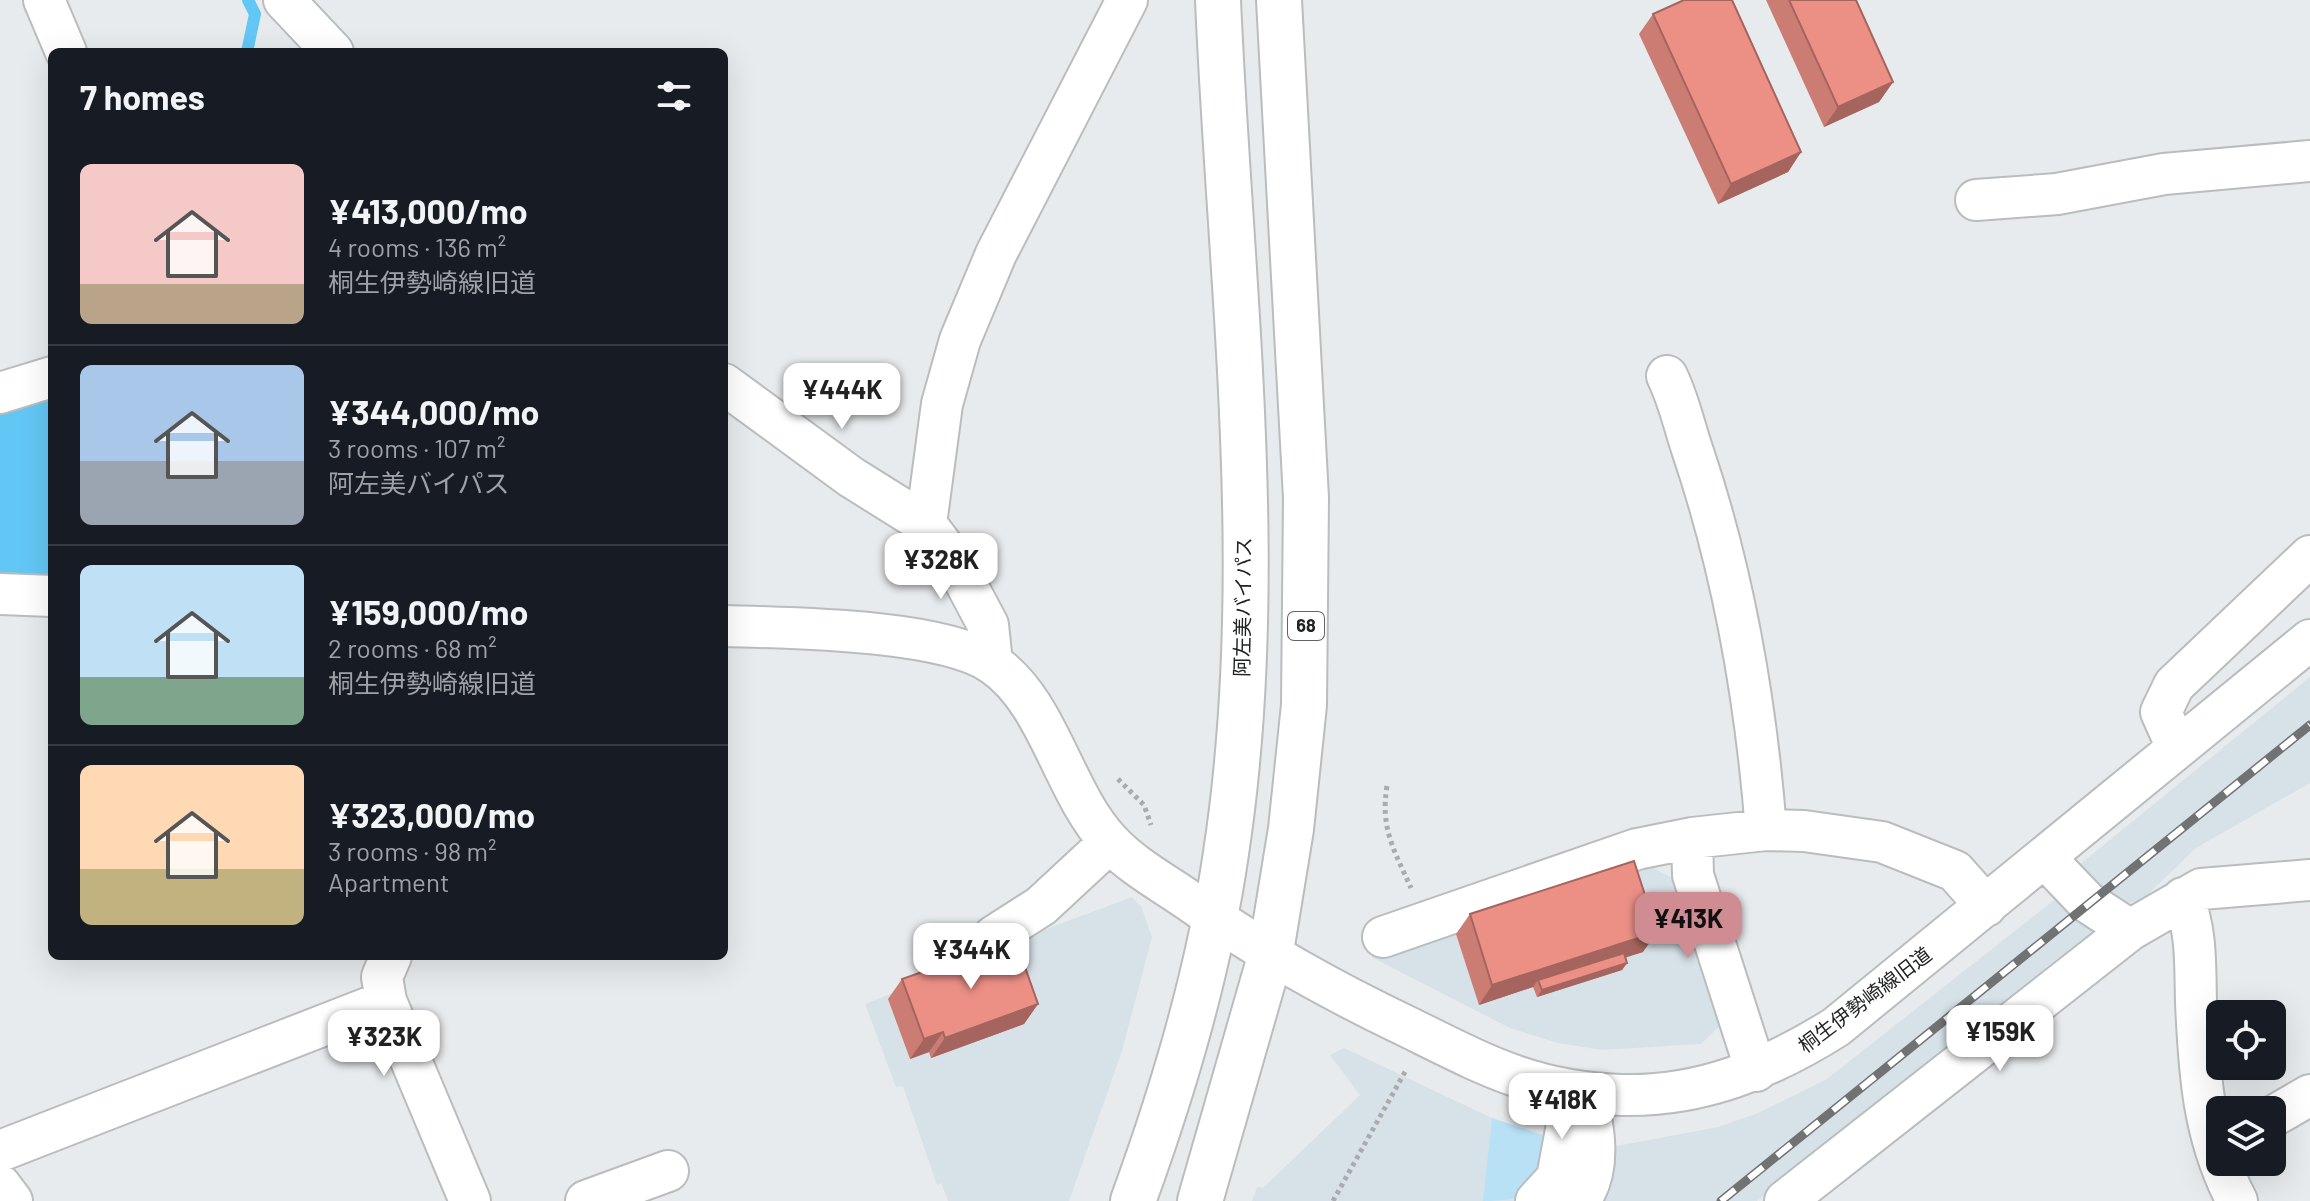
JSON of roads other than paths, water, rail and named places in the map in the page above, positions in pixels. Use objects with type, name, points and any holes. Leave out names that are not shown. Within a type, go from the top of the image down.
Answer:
[{"type":"main road","name":"阿左美バイパス","points":[[1133,1201],[1171,1087],[1215,918],[1239,743],[1244,500],[1218,0]]},
{"type":"main road","name":"68","points":[[1200,1201],[1270,957],[1291,829],[1304,705],[1306,498],[1279,0]]},
{"type":"street","points":[[44,0],[64,48]]},
{"type":"street","points":[[284,0],[329,48]]},
{"type":"street","points":[[926,524],[942,404],[960,340],[996,254],[1127,0]]},
{"type":"street","points":[[1976,200],[2057,194],[2164,174],[2310,161]]},
{"type":"street","points":[[1667,376],[1704,484],[1742,633],[1753,697],[1766,830]]},
{"type":"street","points":[[0,393],[48,378]]},
{"type":"street","points":[[728,387],[851,477],[926,524],[954,561],[988,625],[992,663],[949,647],[904,638],[816,629],[728,626]]},
{"type":"street","points":[[2177,748],[2161,712],[2174,685],[2310,556]]},
{"type":"street","points":[[0,594],[48,596]]},
{"type":"street","name":"桐生伊勢崎線旧道","points":[[992,663],[1021,691],[1072,787],[1110,842],[1147,873],[1270,957],[1489,1069],[1532,1083],[1585,1092],[1663,1092],[1756,1071],[1782,1060],[1836,1027],[2310,640]]},
{"type":"street","points":[[1383,937],[1637,849],[1692,838],[1766,830],[1804,831],[1882,842],[1955,871],[1986,906]]},
{"type":"street","points":[[1692,838],[1693,875],[1756,1071]]},
{"type":"street","points":[[994,936],[1041,906],[1110,842]]},
{"type":"street","points":[[2045,858],[2087,902],[2130,930]]},
{"type":"street","points":[[1785,1201],[2130,930],[2183,898],[2221,885],[2310,880]]},
{"type":"street","points":[[2183,898],[2193,936],[2198,1055],[2206,1118]]},
{"type":"street","points":[[389,960],[382,977],[386,1001],[470,1201]]},
{"type":"street","points":[[0,1151],[386,1001]]},
{"type":"street","points":[[1536,1201],[1557,1178],[1566,1130],[1585,1092]]},
{"type":"street","points":[[1579,1201],[1589,1181],[1595,1132],[1585,1092]]},
{"type":"street","points":[[2286,1109],[2310,1095]]},
{"type":"street","points":[[586,1201],[668,1171]]},
{"type":"street","points":[[2228,1176],[2237,1201]]},
{"type":"street","points":[[0,1185],[12,1201]]},
{"type":"water","points":[[48,390],[48,578],[0,576],[0,405]]},
{"type":"waterway","points":[[248,0],[255,14],[248,48]]},
{"type":"railway","points":[[1721,1201],[2310,725]]}]
